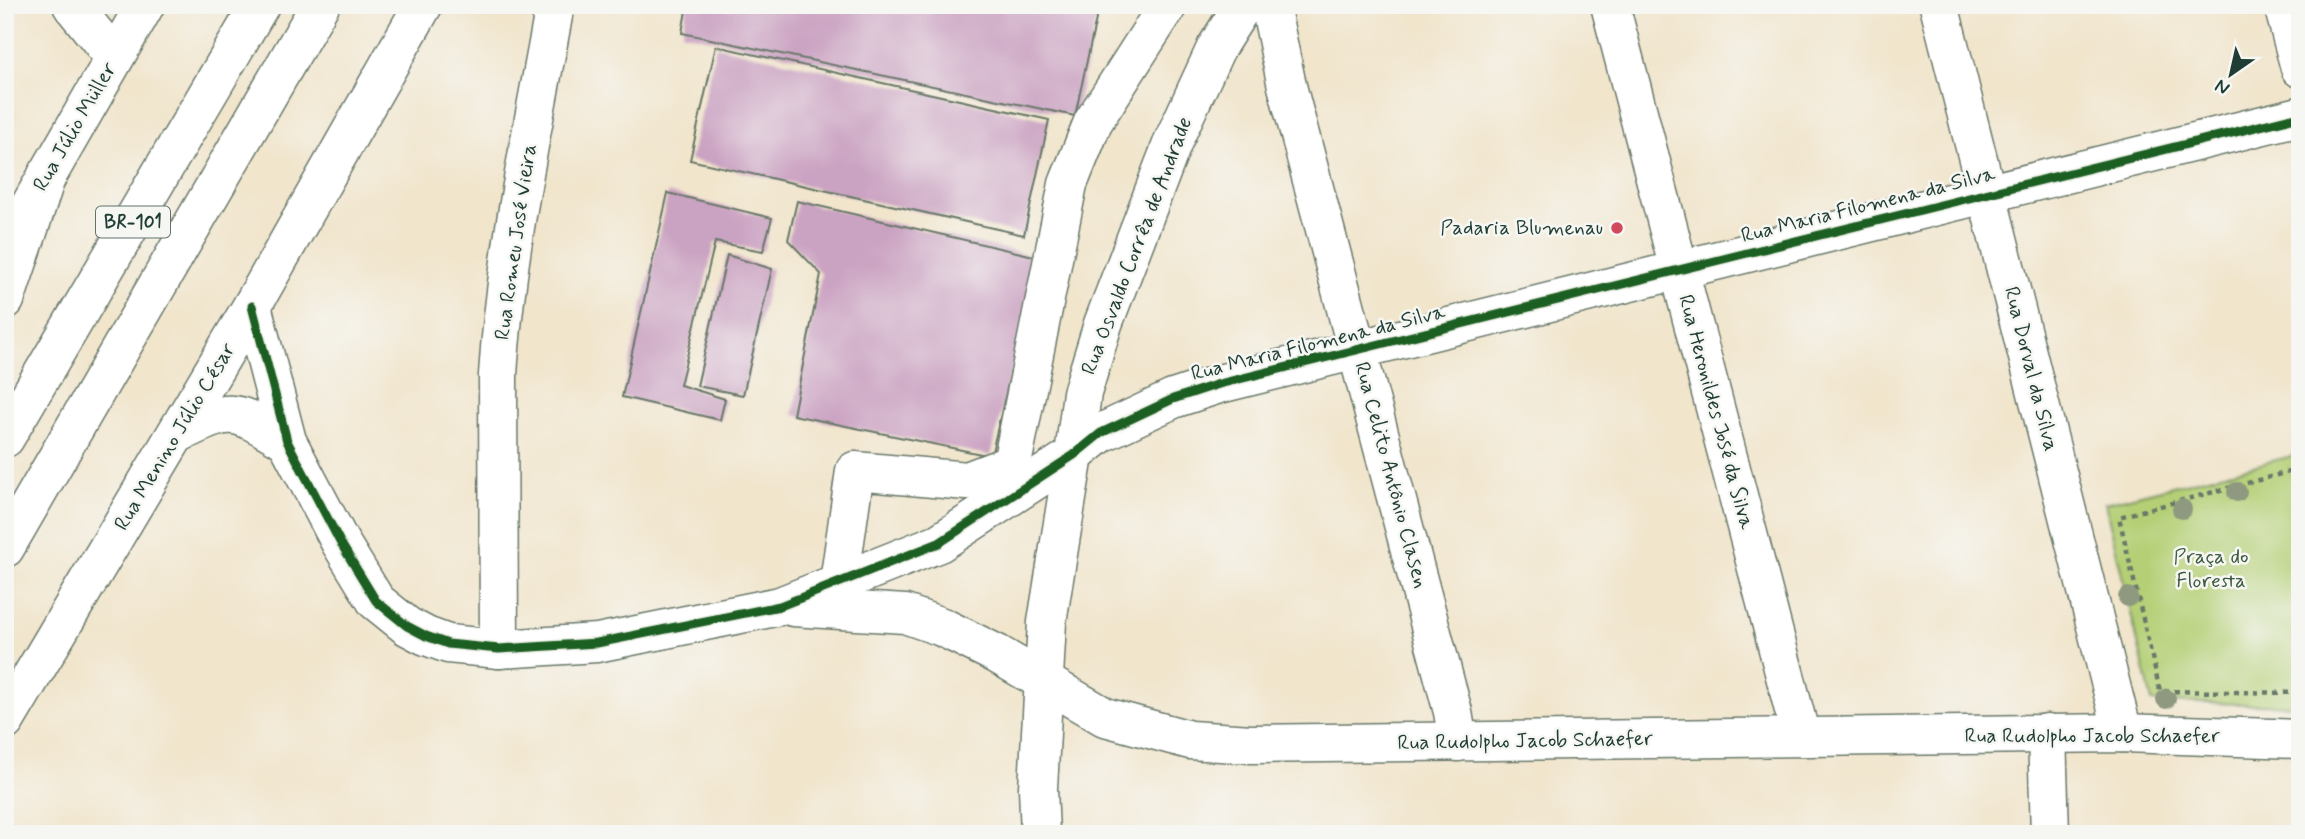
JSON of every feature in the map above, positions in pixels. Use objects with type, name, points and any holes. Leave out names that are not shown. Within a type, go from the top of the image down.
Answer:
[{"type":"main road","points":[[72,5],[114,57]]},
{"type":"main road","name":"Rua Júlio Müller","points":[[5,248],[145,5]]},
{"type":"main road","name":"BR-101","points":[[5,438],[260,5]]},
{"type":"main road","name":"BR-101","points":[[5,548],[320,5]]},
{"type":"main road","points":[[280,74],[339,5]]},
{"type":"main road","name":"Rua Menino Júlio César","points":[[5,721],[252,306],[423,5]]},
{"type":"main road","name":"Rua Romeu José Vieira","points":[[499,649],[498,374],[501,330],[508,269],[555,5]]},
{"type":"main road","points":[[839,583],[855,471],[967,481],[1012,464],[1068,184],[1093,122],[1168,5]]},
{"type":"main road","name":"Rua Osvaldo Corrêa de Andrade","points":[[1040,834],[1038,788],[1047,622],[1082,393],[1103,324],[1174,139],[1216,48],[1243,5]]},
{"type":"main road","name":"Rua Celito Antônio Clasen","points":[[1270,5],[1287,86],[1453,712],[1458,742]]},
{"type":"main road","name":"Rua Heronildes José da Silva","points":[[1610,5],[1801,737]]},
{"type":"main road","name":"Rua Dorval da Silva","points":[[1939,5],[2123,733]]},
{"type":"main road","points":[[2284,5],[2300,68]]},
{"type":"main road","name":"Rua Maria Filomena da Silva","points":[[252,306],[287,441],[340,542],[376,601],[407,626],[448,644],[499,649],[597,643],[780,606],[939,542],[1074,455],[1101,433],[1173,399],[1219,384],[2300,116]]},
{"type":"main road","points":[[5,300],[47,174]]},
{"type":"main road","points":[[177,434],[212,417],[226,414],[241,415],[287,441]]},
{"type":"main road","name":"Rua Rudolpho Jacob Schaefer","points":[[780,606],[905,614],[986,649],[1105,717],[1190,740],[1251,744],[2047,733],[2300,739]]},
{"type":"main road","points":[[2047,733],[2050,834]]},
{"type":"path","points":[[2300,469],[2119,517],[2160,691],[2300,693]]},
{"type":"green space","name":"Praça do Floresta","points":[[2300,454],[2300,705],[2152,702],[2105,503]]},
{"type":"building","points":[[687,5],[1099,5],[1075,116],[682,33]]},
{"type":"building","points":[[716,46],[1049,120],[1024,235],[690,160]]},
{"type":"building","points":[[668,193],[772,218],[763,251],[715,242],[680,385],[725,399],[720,420],[622,397]]},
{"type":"building","points":[[797,201],[1038,257],[991,456],[793,415],[821,274],[788,240]]},
{"type":"building","points":[[727,255],[772,269],[743,395],[697,386]]},
{"type":"cycle path","points":[[252,306],[287,441],[340,542],[376,601],[407,626],[448,644],[499,649],[597,643],[780,606],[939,543],[1074,455],[1101,433],[1173,399],[1219,384],[2300,116]]},
{"type":"place","name":"Padaria Blumenau","points":[[1617,228]]}]
